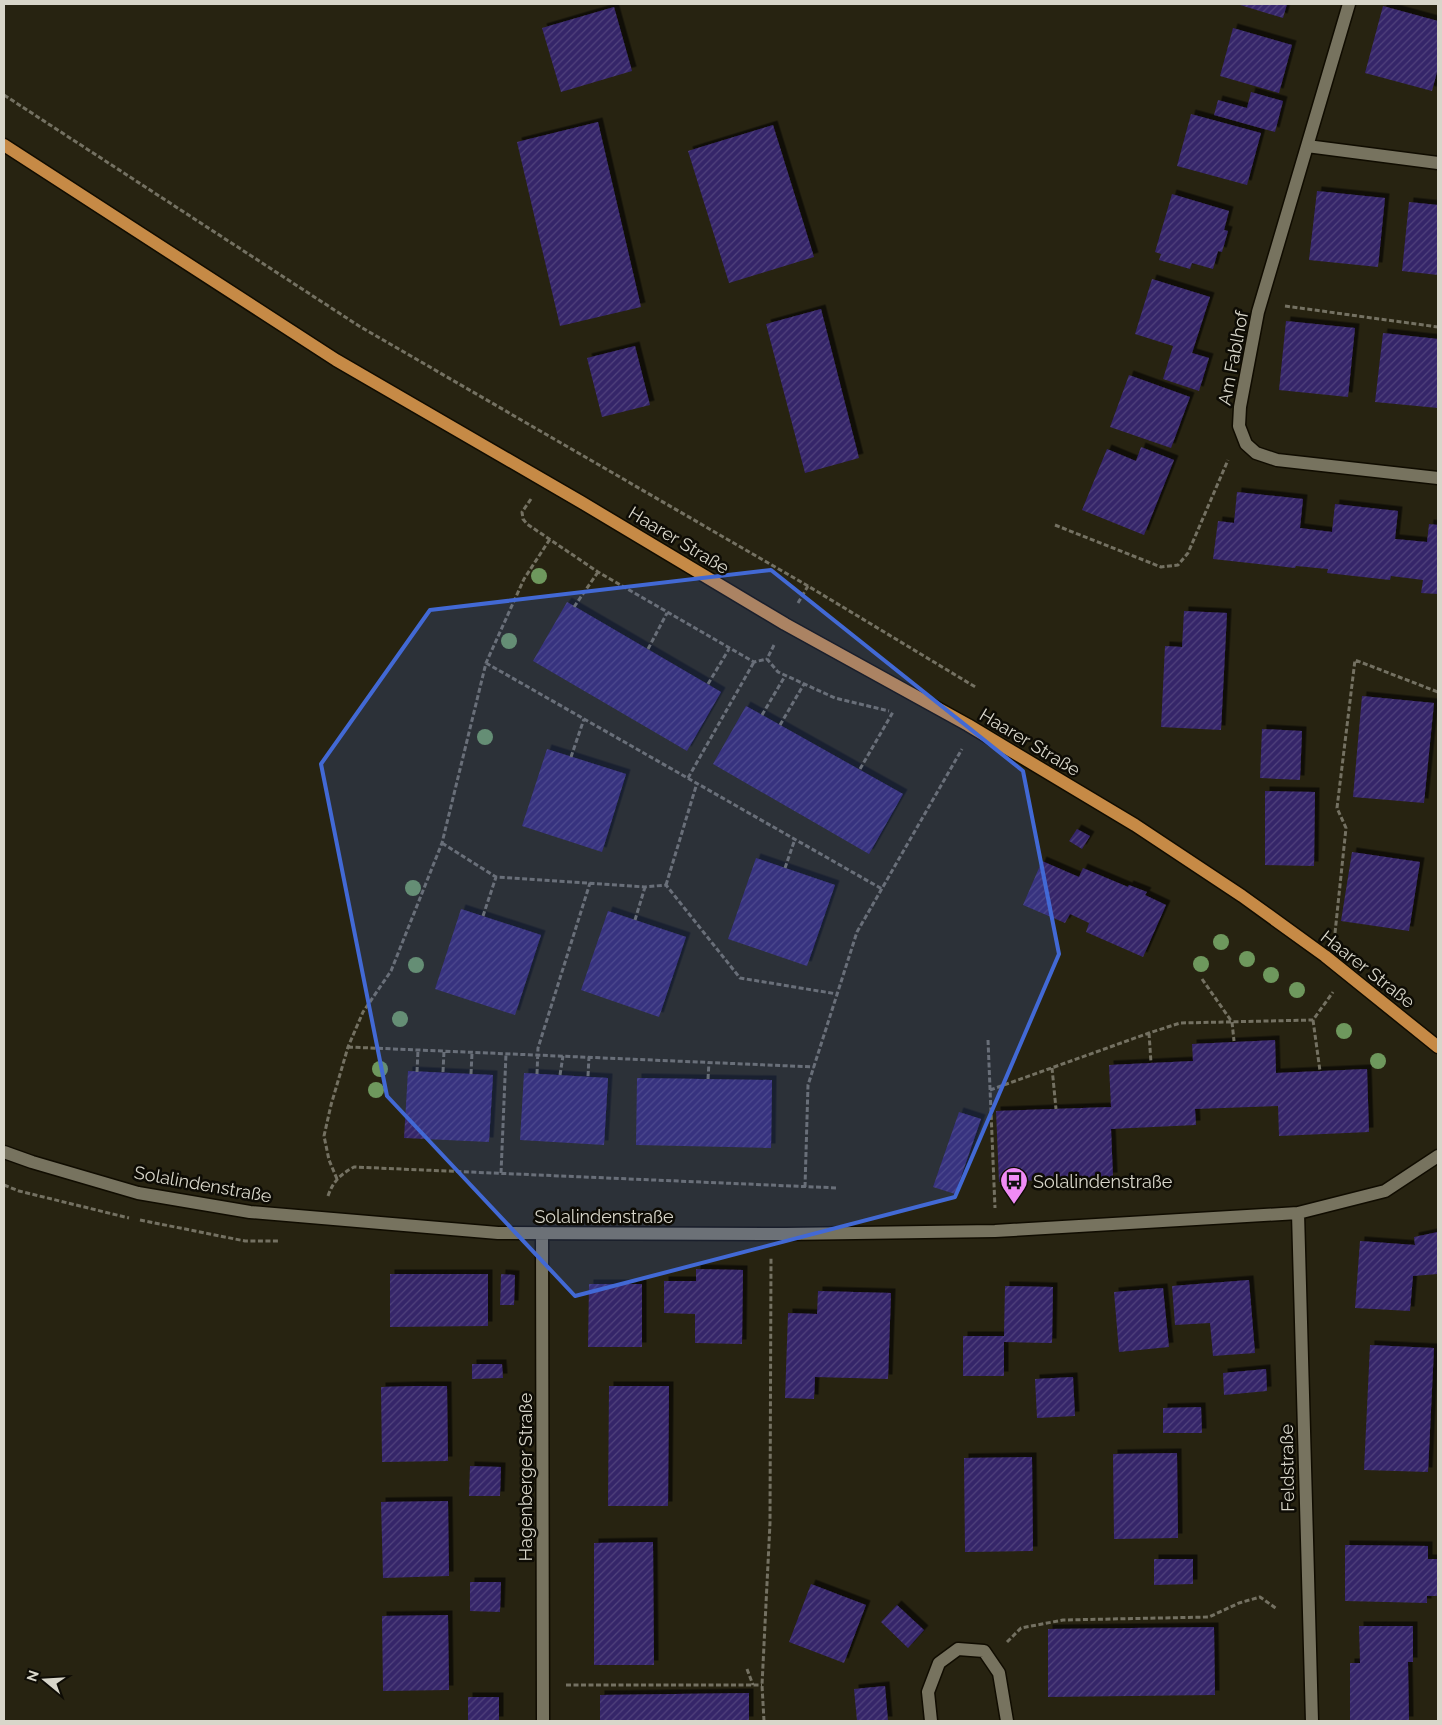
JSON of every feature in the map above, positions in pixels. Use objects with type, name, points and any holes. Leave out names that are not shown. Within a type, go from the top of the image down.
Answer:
[{"type":"main road","name":"Haarer Straße","points":[[4,145],[336,360],[581,502],[785,624],[968,726],[1136,825],[1242,896],[1325,956],[1438,1047]]},
{"type":"street","name":"Am Fablhof","points":[[1246,444],[1239,426],[1240,407],[1261,302],[1349,4]]},
{"type":"street","points":[[1307,146],[1438,163]]},
{"type":"street","points":[[1246,444],[1256,453],[1277,460],[1438,478]]},
{"type":"street","name":"Solalindenstraße","points":[[4,1152],[138,1193],[250,1212],[498,1233],[786,1234],[995,1232],[1298,1213],[1385,1191],[1438,1156]]},
{"type":"street","name":"Feldstraße","points":[[1298,1213],[1312,1721]]},
{"type":"street","name":"Hagenberger Straße","points":[[542,1233],[542,1721]]},
{"type":"street","points":[[931,1721],[928,1692],[939,1663],[958,1649],[984,1651],[999,1673],[1007,1721]]},
{"type":"path","points":[[4,94],[89,152],[359,326],[808,586],[977,688]]},
{"type":"path","points":[[1261,302],[1438,327]]},
{"type":"path","points":[[1055,525],[1161,567],[1178,564],[1188,553],[1228,459],[1246,444]]},
{"type":"path","points":[[543,480],[522,512],[523,519],[527,524],[598,572],[729,649],[754,662],[767,659]]},
{"type":"path","points":[[337,1178],[329,1160],[324,1136],[348,1047],[363,1012],[391,971],[442,843],[486,663],[524,579],[550,539]]},
{"type":"path","points":[[574,607],[598,572]]},
{"type":"path","points":[[648,649],[667,612]]},
{"type":"path","points":[[708,684],[729,649]]},
{"type":"path","points":[[1325,956],[1336,929],[1339,902],[1346,828],[1337,808],[1355,660],[1438,692]]},
{"type":"path","points":[[688,778],[754,662]]},
{"type":"path","points":[[486,663],[882,889]]},
{"type":"path","points":[[762,715],[785,676]]},
{"type":"path","points":[[780,725],[804,684]]},
{"type":"path","points":[[860,769],[893,712]]},
{"type":"path","points":[[571,757],[584,719]]},
{"type":"path","points":[[805,1187],[808,1084],[857,932],[963,746]]},
{"type":"path","points":[[666,886],[697,784]]},
{"type":"path","points":[[785,868],[795,839]]},
{"type":"path","points":[[442,843],[496,877],[645,887],[666,886]]},
{"type":"path","points":[[483,916],[496,877]]},
{"type":"path","points":[[537,1074],[538,1048],[590,883]]},
{"type":"path","points":[[666,886],[740,978],[837,994]]},
{"type":"path","points":[[635,920],[645,887]]},
{"type":"path","points":[[1320,1071],[1314,1020],[1346,972]]},
{"type":"path","points":[[1202,979],[1232,1022],[1234,1042]]},
{"type":"path","points":[[990,1090],[1180,1023],[1314,1020]]},
{"type":"path","points":[[1148,1033],[1151,1063]]},
{"type":"path","points":[[988,1040],[995,1232]]},
{"type":"path","points":[[348,1047],[814,1067]]},
{"type":"path","points":[[417,1072],[418,1050]]},
{"type":"path","points":[[443,1072],[444,1052]]},
{"type":"path","points":[[471,1074],[472,1053]]},
{"type":"path","points":[[501,1173],[506,1054]]},
{"type":"path","points":[[560,1075],[563,1056]]},
{"type":"path","points":[[588,1076],[589,1057]]},
{"type":"path","points":[[708,1079],[709,1062]]},
{"type":"path","points":[[1052,1068],[1056,1109]]},
{"type":"path","points":[[324,1218],[330,1191],[337,1178],[354,1167],[838,1188]]},
{"type":"path","points":[[764,1721],[762,1685],[770,1523],[771,1248]]},
{"type":"path","points":[[990,1660],[1021,1628],[1063,1620],[1209,1616],[1239,1603],[1260,1597],[1277,1609]]},
{"type":"path","points":[[747,1669],[754,1685]]},
{"type":"path","points":[[543,1685],[762,1685]]},
{"type":"highlighted area","points":[[771,570],[1023,771],[1059,954],[955,1197],[575,1296],[387,1096],[321,764],[430,610]]},
{"type":"building","points":[[1237,4],[1287,4],[1283,18]]},
{"type":"building","points":[[1383,6],[1438,21],[1438,68],[1432,91],[1365,73]]},
{"type":"building","points":[[614,7],[632,71],[561,92],[542,28]]},
{"type":"building","points":[[1233,28],[1292,45],[1279,93],[1220,76]]},
{"type":"building","points":[[1251,92],[1283,101],[1275,132],[1214,115],[1218,100],[1247,108]]},
{"type":"building","points":[[1191,114],[1261,133],[1247,185],[1177,166]]},
{"type":"building","points":[[598,122],[641,307],[560,326],[517,142]]},
{"type":"building","points":[[773,125],[814,257],[729,283],[688,151]]},
{"type":"building","points":[[1317,191],[1385,198],[1378,267],[1309,260]]},
{"type":"building","points":[[1172,194],[1229,211],[1224,230],[1228,231],[1222,252],[1218,251],[1213,269],[1192,263],[1190,269],[1159,260],[1161,254],[1155,252]]},
{"type":"building","points":[[1409,202],[1438,205],[1438,275],[1402,271]]},
{"type":"building","points":[[1152,279],[1210,297],[1192,353],[1209,358],[1199,391],[1163,379],[1173,346],[1135,334]]},
{"type":"building","points":[[821,309],[859,458],[805,473],[766,324]]},
{"type":"building","points":[[1286,321],[1355,328],[1348,397],[1279,390]]},
{"type":"building","points":[[1383,333],[1438,339],[1438,408],[1375,402]]},
{"type":"building","points":[[635,346],[650,405],[602,417],[587,358]]},
{"type":"building","points":[[1129,375],[1190,397],[1171,448],[1110,427]]},
{"type":"building","points":[[1141,447],[1174,460],[1144,535],[1082,510],[1107,449],[1136,461]]},
{"type":"building","points":[[1237,492],[1303,499],[1300,528],[1332,532],[1335,504],[1398,511],[1395,539],[1427,542],[1429,524],[1438,525],[1438,594],[1421,593],[1423,580],[1391,576],[1390,580],[1327,573],[1328,569],[1296,566],[1295,568],[1213,559],[1218,521],[1234,523]]},
{"type":"building","points":[[567,602],[721,692],[687,751],[533,661]]},
{"type":"building","points":[[1184,611],[1227,613],[1221,730],[1161,727],[1165,646],[1182,647]]},
{"type":"building","points":[[1362,696],[1434,703],[1424,803],[1353,797]]},
{"type":"building","points":[[746,706],[903,794],[869,854],[713,764]]},
{"type":"building","points":[[1262,729],[1302,731],[1300,780],[1260,778]]},
{"type":"building","points":[[547,749],[626,774],[602,852],[522,826]]},
{"type":"building","points":[[1265,791],[1315,792],[1314,866],[1265,865]]},
{"type":"building","points":[[1077,829],[1090,836],[1082,849],[1069,841]]},
{"type":"building","points":[[1352,852],[1420,862],[1409,931],[1341,921]]},
{"type":"building","points":[[756,858],[835,885],[807,966],[728,939]]},
{"type":"building","points":[[1042,861],[1079,877],[1083,868],[1128,887],[1129,885],[1147,892],[1145,895],[1166,905],[1143,957],[1086,932],[1089,923],[1070,914],[1065,923],[1023,905]]},
{"type":"building","points":[[461,909],[541,935],[515,1015],[435,989]]},
{"type":"building","points":[[608,911],[686,937],[659,1017],[581,990]]},
{"type":"building","points":[[1275,1040],[1276,1073],[1367,1069],[1369,1132],[1279,1136],[1278,1106],[1195,1109],[1196,1125],[1111,1129],[1113,1177],[999,1182],[996,1111],[1111,1107],[1109,1065],[1193,1061],[1192,1044]]},
{"type":"building","points":[[408,1071],[493,1075],[489,1142],[404,1138]]},
{"type":"building","points":[[524,1073],[608,1078],[604,1145],[520,1140]]},
{"type":"building","points":[[637,1078],[772,1080],[771,1148],[636,1145]]},
{"type":"building","points":[[959,1112],[981,1119],[955,1194],[933,1187]]},
{"type":"building","points":[[1438,1232],[1438,1274],[1413,1276],[1410,1311],[1355,1308],[1360,1241],[1415,1245],[1414,1237]]},
{"type":"building","points":[[696,1269],[743,1270],[742,1344],[695,1343],[695,1314],[664,1313],[664,1281],[696,1281]]},
{"type":"building","points":[[390,1274],[488,1274],[488,1326],[390,1327]]},
{"type":"building","points":[[501,1274],[515,1275],[514,1305],[500,1305]]},
{"type":"building","points":[[1249,1280],[1255,1353],[1213,1356],[1210,1323],[1175,1325],[1172,1286]]},
{"type":"building","points":[[589,1284],[642,1284],[642,1347],[588,1347]]},
{"type":"building","points":[[1005,1286],[1053,1287],[1052,1343],[1004,1342],[1004,1376],[963,1376],[963,1336],[1004,1336]]},
{"type":"building","points":[[1163,1288],[1169,1347],[1119,1352],[1114,1292]]},
{"type":"building","points":[[818,1291],[891,1293],[888,1379],[815,1377],[814,1399],[785,1398],[788,1313],[817,1314]]},
{"type":"building","points":[[1370,1345],[1434,1348],[1428,1472],[1364,1470]]},
{"type":"building","points":[[472,1364],[502,1364],[503,1378],[472,1379]]},
{"type":"building","points":[[1266,1369],[1267,1391],[1224,1395],[1223,1373]]},
{"type":"building","points":[[1073,1377],[1075,1416],[1037,1418],[1035,1379]]},
{"type":"building","points":[[447,1386],[448,1461],[382,1462],[381,1387]]},
{"type":"building","points":[[609,1386],[669,1386],[668,1506],[608,1506]]},
{"type":"building","points":[[1201,1407],[1202,1433],[1163,1433],[1163,1408]]},
{"type":"building","points":[[1177,1453],[1178,1538],[1114,1539],[1113,1454]]},
{"type":"building","points":[[1032,1457],[1033,1551],[965,1552],[964,1458]]},
{"type":"building","points":[[470,1466],[501,1467],[500,1496],[469,1496]]},
{"type":"building","points":[[448,1501],[449,1576],[383,1578],[381,1502]]},
{"type":"building","points":[[653,1542],[654,1665],[594,1665],[594,1543]]},
{"type":"building","points":[[1345,1545],[1428,1546],[1428,1559],[1438,1559],[1438,1596],[1427,1596],[1427,1603],[1345,1601]]},
{"type":"building","points":[[1154,1559],[1193,1559],[1193,1584],[1154,1585]]},
{"type":"building","points":[[470,1582],[501,1582],[500,1612],[470,1611]]},
{"type":"building","points":[[811,1584],[866,1605],[844,1663],[789,1642]]},
{"type":"building","points":[[897,1605],[924,1630],[908,1648],[881,1622]]},
{"type":"building","points":[[448,1615],[449,1690],[383,1691],[382,1616]]},
{"type":"building","points":[[1359,1626],[1413,1626],[1413,1662],[1408,1662],[1409,1721],[1350,1721],[1350,1663],[1360,1663]]},
{"type":"building","points":[[1214,1627],[1215,1695],[1048,1697],[1048,1629]]},
{"type":"building","points":[[885,1686],[888,1721],[857,1721],[854,1689]]},
{"type":"building","points":[[749,1693],[749,1721],[600,1721],[600,1695]]},
{"type":"building","points":[[468,1697],[499,1697],[499,1721],[468,1721]]},
{"type":"place","name":"Solalindenstraße","points":[[1014,1205]]}]
